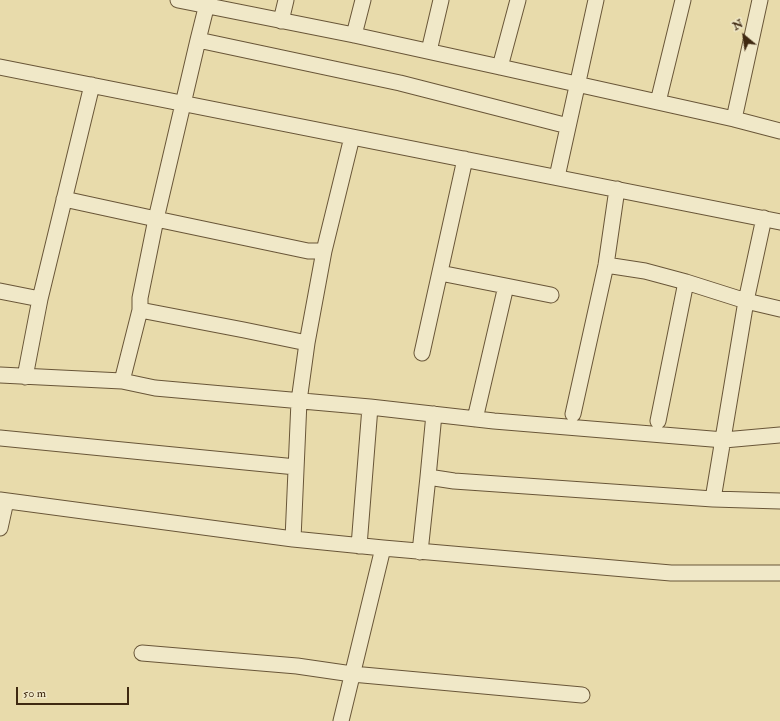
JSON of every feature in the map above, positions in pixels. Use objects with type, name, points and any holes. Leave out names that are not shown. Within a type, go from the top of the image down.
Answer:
[{"type":"street","points":[[178,0],[208,3],[281,21],[428,51],[780,130]]},
{"type":"street","points":[[281,21],[286,0]]},
{"type":"street","points":[[354,35],[363,0]]},
{"type":"street","points":[[428,51],[441,0]]},
{"type":"street","points":[[500,67],[518,0]]},
{"type":"street","points":[[557,177],[596,0]]},
{"type":"street","points":[[658,102],[683,0]]},
{"type":"street","points":[[734,119],[760,0]]},
{"type":"street","points":[[122,382],[140,310],[140,298],[182,104],[208,3]]},
{"type":"street","points":[[198,40],[400,83],[568,126]]},
{"type":"street","points":[[0,67],[780,222]]},
{"type":"street","points":[[25,377],[40,299],[92,85]]},
{"type":"street","points":[[293,539],[299,401],[307,343],[324,251],[352,136]]},
{"type":"street","points":[[422,353],[465,159]]},
{"type":"street","points":[[574,414],[606,265],[617,189]]},
{"type":"street","points":[[64,199],[156,220],[308,251],[324,251]]},
{"type":"street","points":[[713,499],[746,301],[764,218]]},
{"type":"street","points":[[606,265],[645,271],[746,301],[780,309]]},
{"type":"street","points":[[440,273],[551,295]]},
{"type":"street","points":[[658,421],[686,282]]},
{"type":"street","points":[[475,419],[506,286]]},
{"type":"street","points":[[0,291],[40,299]]},
{"type":"street","points":[[140,310],[307,343]]},
{"type":"street","points":[[0,375],[122,382],[155,388],[370,407],[475,419],[724,440],[780,435]]},
{"type":"street","points":[[359,546],[370,407]]},
{"type":"street","points":[[420,552],[434,414]]},
{"type":"street","points":[[0,438],[296,467]]},
{"type":"street","points":[[428,477],[454,481],[713,499],[780,501]]},
{"type":"street","points":[[0,528],[3,501],[293,539],[420,552],[670,573],[780,573]]},
{"type":"street","points":[[341,721],[383,548]]},
{"type":"street","points":[[142,653],[297,666],[352,674],[582,695]]}]
